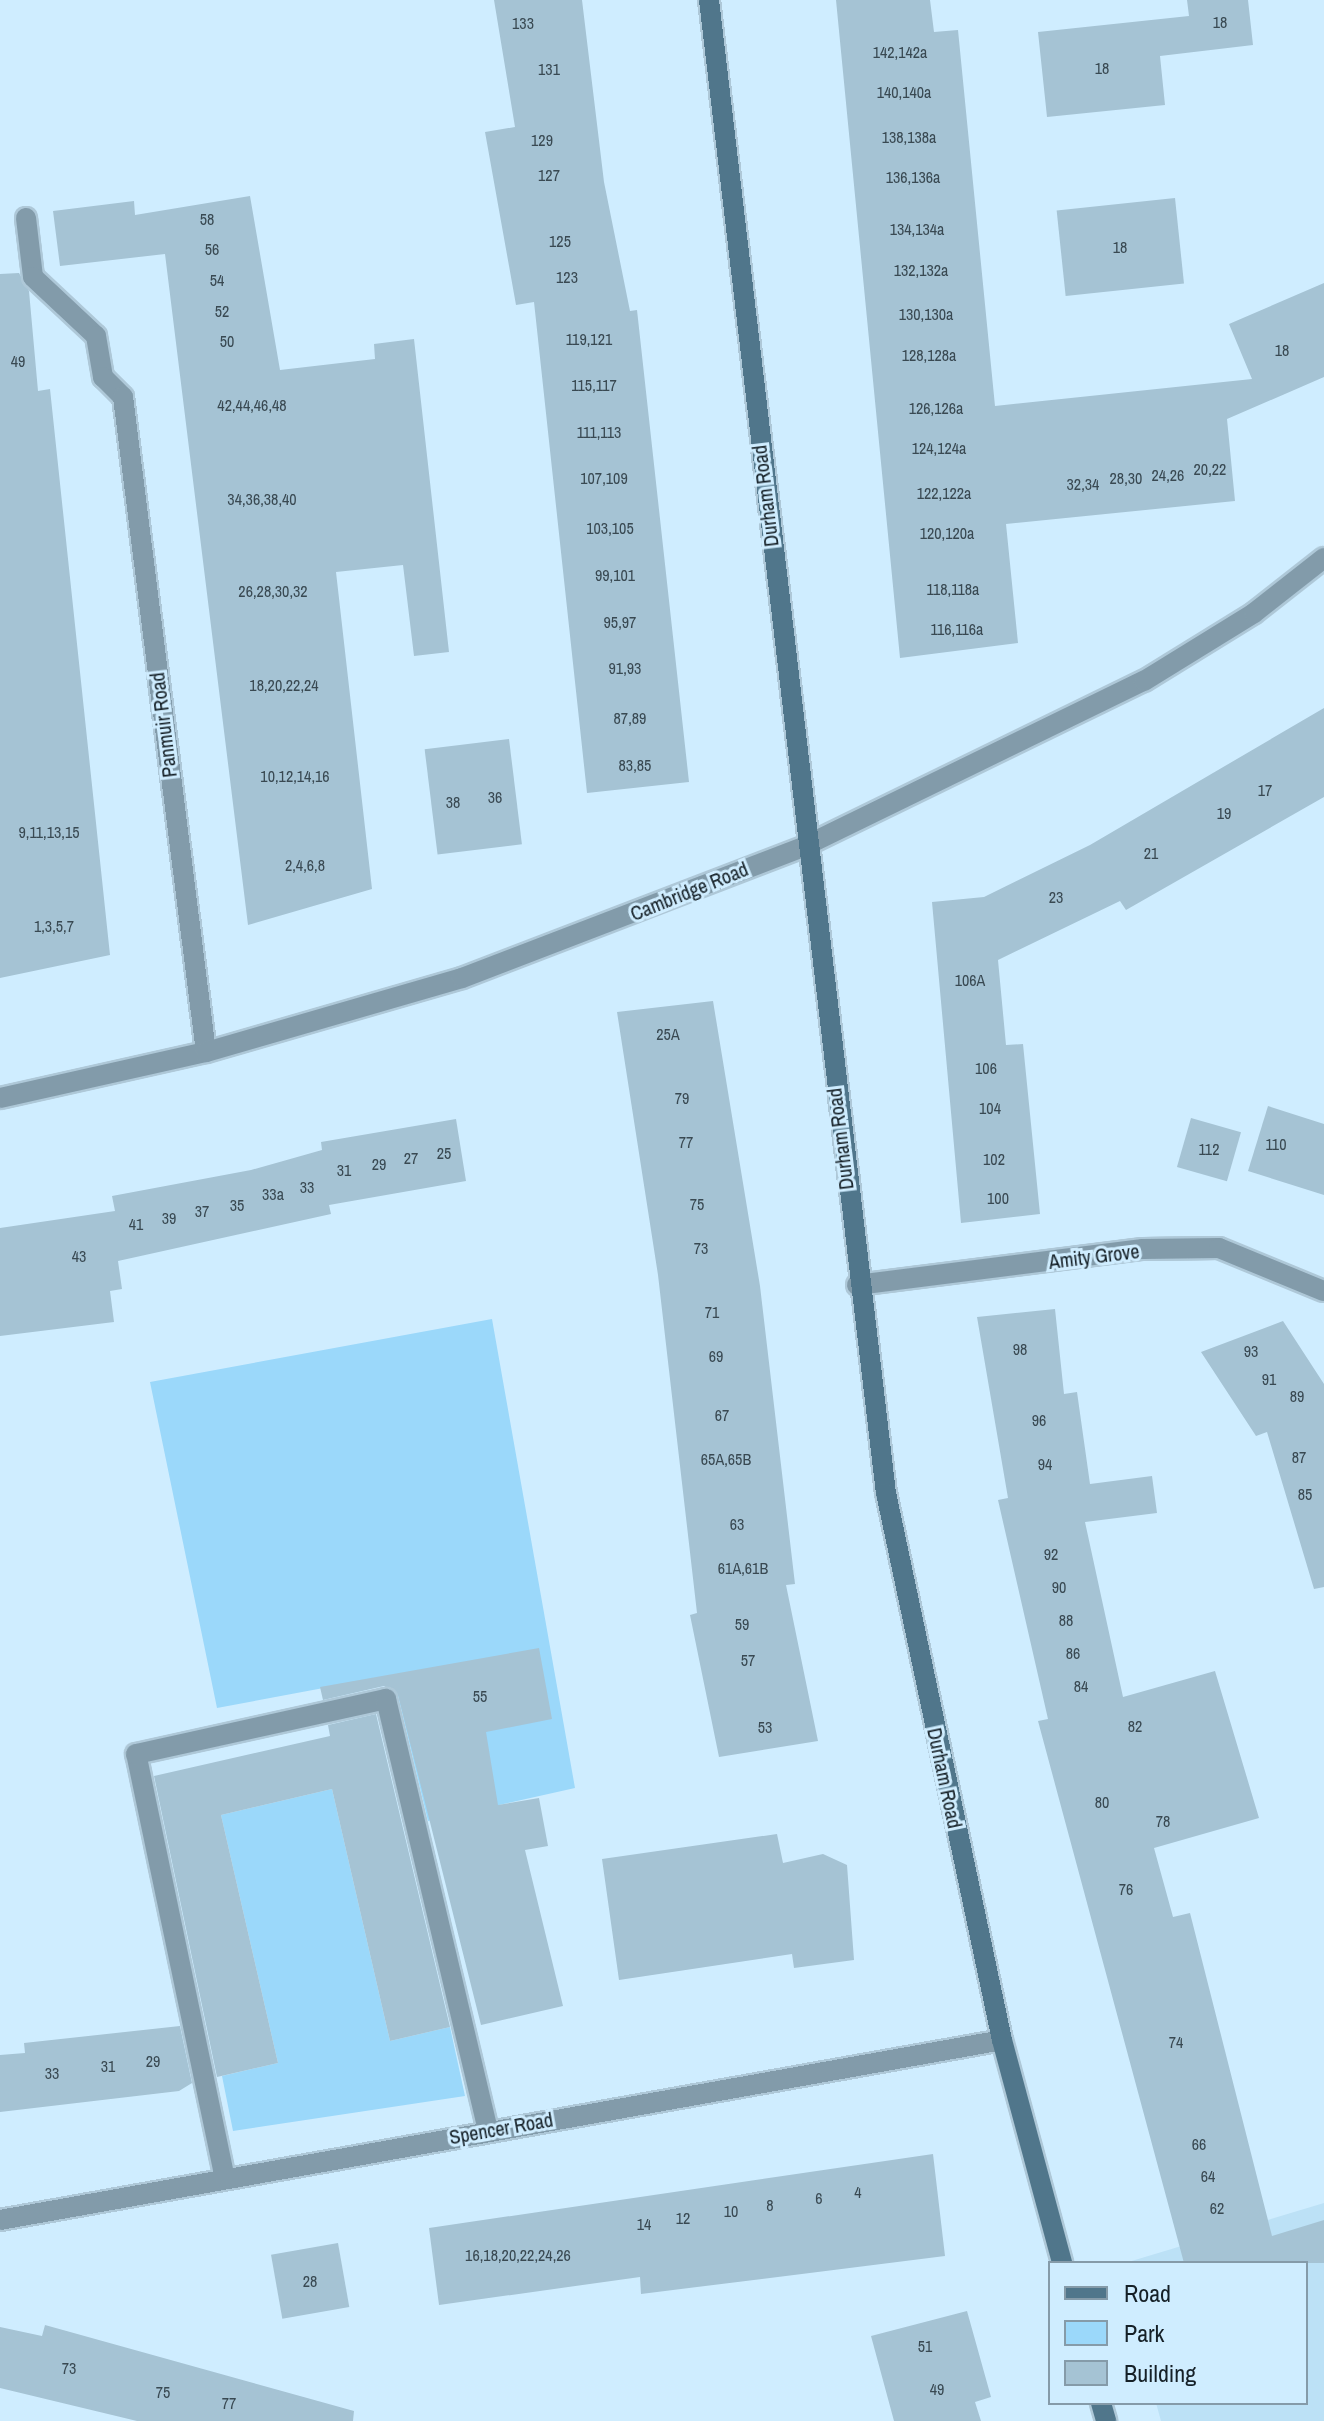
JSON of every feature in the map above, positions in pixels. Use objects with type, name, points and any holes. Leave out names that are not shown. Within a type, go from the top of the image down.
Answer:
[{"type":"main road","name":"Durham Road","points":[[709,0],[857,1285],[886,1493],[1002,2040],[1061,2261]]},
{"type":"street","name":"Panmuir Road","points":[[26,218],[33,277],[96,336],[103,377],[123,397],[206,1052]]},
{"type":"street","name":"Cambridge Road","points":[[0,1098],[206,1052],[462,978],[805,846],[1144,681],[1254,613],[1324,558]]},
{"type":"street","name":"Amity Grove","points":[[857,1285],[1143,1249],[1219,1248],[1324,1291]]},
{"type":"street","points":[[225,2179],[136,1754],[386,1699],[488,2130]]},
{"type":"street","name":"Spencer Road","points":[[0,2220],[1002,2040]]},
{"type":"shaded area","points":[[1324,2203],[1324,2421],[1161,2421],[1157,2405],[1308,2405],[1308,2261],[1132,2261]]},
{"type":"green space","points":[[492,1319],[575,1788],[428,1821],[393,1675],[217,1708],[150,1382]]},
{"type":"green space","points":[[332,1789],[390,2041],[450,2027],[465,2096],[233,2131],[222,2076],[278,2063],[221,1815]]},
{"type":"building","points":[[494,0],[582,0],[604,182],[630,311],[637,310],[689,782],[587,793],[534,302],[516,305],[485,132],[515,127]]},
{"type":"building","points":[[836,0],[930,0],[934,32],[958,30],[995,406],[1252,379],[1229,324],[1324,283],[1324,377],[1227,419],[1235,501],[1006,524],[1018,643],[900,658]]},
{"type":"building","points":[[1187,0],[1248,0],[1253,45],[1160,56],[1165,105],[1047,117],[1038,32],[1189,16]]},
{"type":"building","points":[[250,196],[280,370],[375,359],[374,344],[414,339],[449,652],[414,656],[403,565],[336,572],[372,889],[248,925],[165,254],[60,266],[53,211],[134,201],[135,215]]},
{"type":"building","points":[[1175,198],[1184,284],[1066,296],[1057,210]]},
{"type":"building","points":[[19,273],[29,291],[38,391],[50,389],[110,955],[0,978],[0,274]]},
{"type":"building","points":[[1324,708],[1324,797],[1126,910],[1120,901],[998,960],[1006,1045],[1023,1044],[1040,1214],[961,1223],[932,902],[984,897],[1090,845]]},
{"type":"building","points":[[509,739],[522,844],[438,855],[425,749]]},
{"type":"building","points":[[713,1001],[760,1286],[795,1584],[786,1585],[818,1741],[719,1757],[690,1615],[697,1613],[658,1275],[617,1012]]},
{"type":"building","points":[[1268,1106],[1324,1124],[1324,1195],[1248,1171]]},
{"type":"building","points":[[1191,1118],[1241,1132],[1227,1181],[1177,1167]]},
{"type":"building","points":[[456,1119],[466,1181],[329,1205],[331,1214],[118,1261],[122,1289],[110,1291],[114,1322],[0,1336],[0,1228],[115,1211],[112,1196],[251,1170],[322,1150],[321,1142]]},
{"type":"building","points":[[1055,1309],[1064,1394],[1077,1392],[1090,1484],[1152,1476],[1157,1513],[1085,1522],[1123,1697],[1215,1671],[1259,1818],[1154,1848],[1173,1917],[1190,1913],[1272,2236],[1324,2220],[1324,2263],[1183,2261],[1038,1721],[1048,1719],[998,1500],[1008,1498],[977,1317]]},
{"type":"building","points":[[1283,1321],[1324,1384],[1324,1587],[1314,1589],[1267,1432],[1256,1436],[1201,1352]]},
{"type":"building","points":[[539,1648],[552,1719],[486,1732],[498,1805],[539,1798],[548,1846],[525,1850],[563,2006],[481,2025],[398,1695],[384,1686],[323,1700],[320,1687]]},
{"type":"building","points":[[376,1714],[450,2027],[390,2041],[332,1789],[221,1815],[278,2063],[217,2077],[154,1776],[330,1736],[328,1725]]},
{"type":"building","points":[[777,1834],[783,1863],[823,1854],[847,1865],[854,1960],[794,1968],[792,1954],[619,1980],[602,1859]]},
{"type":"building","points":[[180,2026],[192,2083],[179,2091],[0,2112],[0,2055],[25,2053],[24,2043]]},
{"type":"building","points":[[933,2154],[945,2256],[641,2294],[640,2277],[439,2305],[429,2228]]},
{"type":"building","points":[[338,2243],[349,2307],[282,2319],[271,2255]]},
{"type":"building","points":[[967,2311],[991,2397],[975,2402],[981,2421],[894,2421],[871,2336]]},
{"type":"building","points":[[45,2325],[354,2411],[353,2421],[137,2421],[0,2388],[0,2327],[42,2336]]}]
